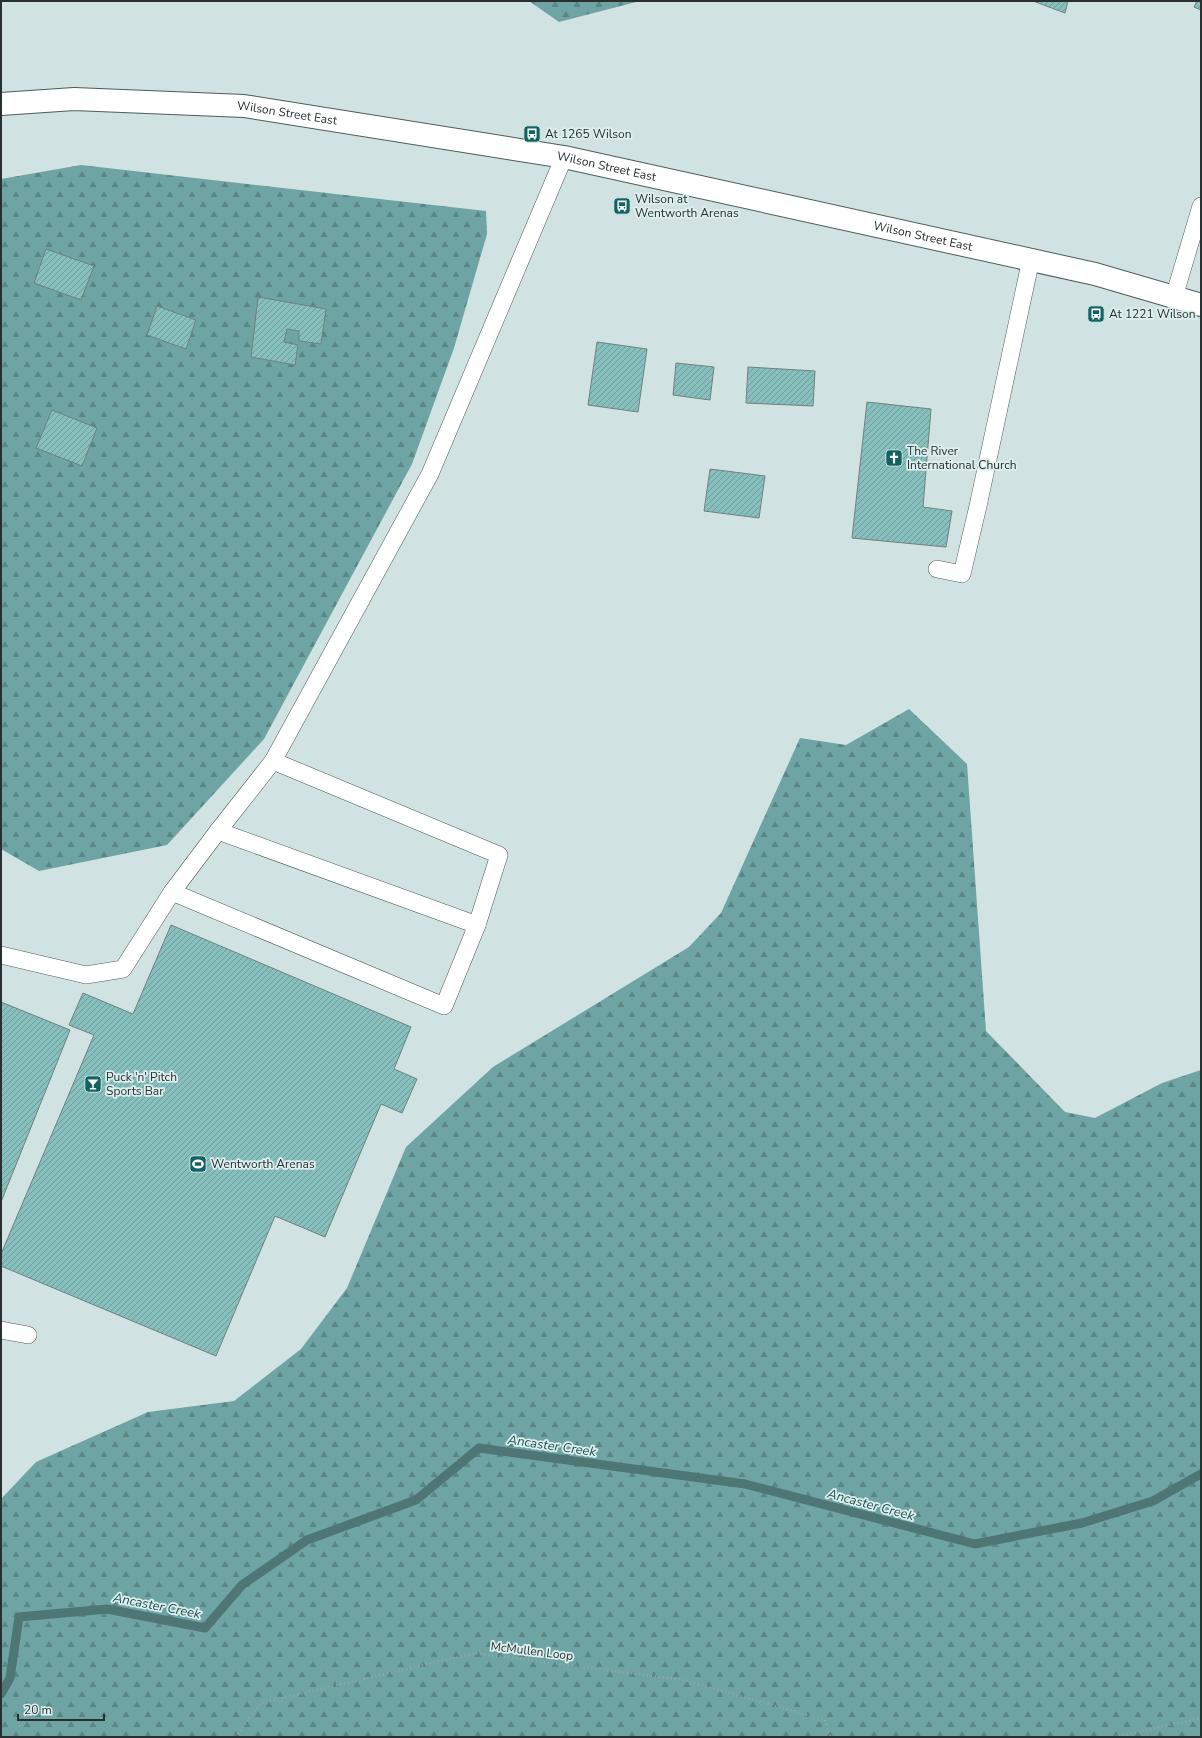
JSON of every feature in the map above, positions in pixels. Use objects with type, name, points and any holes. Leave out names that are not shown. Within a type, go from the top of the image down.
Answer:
[{"type":"main road","name":"Wilson Street East","points":[[1,104],[74,99],[244,106],[564,157],[1031,259],[1095,274],[1201,305]]},
{"type":"lane","points":[[1,955],[86,975],[123,969],[172,892],[218,830],[274,761],[430,474],[564,157]]},
{"type":"lane","points":[[1174,297],[1201,206]]},
{"type":"lane","points":[[937,569],[962,574],[1031,259]]},
{"type":"lane","points":[[172,892],[444,1006],[477,925],[499,855],[274,761]]},
{"type":"lane","points":[[218,830],[477,925]]},
{"type":"lane","points":[[1,1330],[28,1335]]},
{"type":"path","name":"McMullen Loop","points":[[235,1737],[262,1703],[475,1653],[684,1680],[825,1720],[830,1737]]},
{"type":"path","points":[[1115,1737],[1201,1718]]},
{"type":"green space","points":[[529,1],[640,1],[559,22]]},
{"type":"green space","points":[[81,165],[486,211],[487,234],[454,348],[412,464],[264,739],[167,845],[39,871],[1,849],[1,179]]},
{"type":"green space","points":[[909,709],[967,764],[986,1031],[1065,1112],[1095,1118],[1162,1083],[1201,1070],[1201,1737],[1,1737],[1,1499],[36,1462],[148,1412],[234,1401],[301,1349],[347,1288],[406,1147],[493,1067],[689,947],[721,913],[800,738],[846,745]]},
{"type":"building","points":[[1033,1],[1068,1],[1065,13]]},
{"type":"building","points":[[1197,1],[1201,1],[1201,10],[1194,7]]},
{"type":"building","points":[[46,249],[94,266],[81,300],[34,283]]},
{"type":"building","points":[[258,297],[326,309],[321,344],[299,341],[299,331],[287,329],[284,342],[298,345],[295,365],[251,357]]},
{"type":"building","points":[[157,306],[196,320],[186,349],[147,335]]},
{"type":"building","points":[[597,342],[647,349],[638,412],[588,405]]},
{"type":"building","points":[[676,363],[714,367],[710,400],[673,395]]},
{"type":"building","points":[[748,367],[815,371],[813,406],[746,403]]},
{"type":"building","name":"The River International Church","points":[[867,402],[931,409],[923,507],[952,511],[946,547],[852,538]]},
{"type":"building","points":[[52,410],[97,428],[82,466],[36,448]]},
{"type":"building","points":[[710,469],[765,476],[759,518],[704,511]]},
{"type":"building","name":"Wentworth Arenas","points":[[171,925],[411,1027],[394,1069],[417,1079],[402,1113],[381,1104],[325,1237],[275,1216],[216,1356],[1,1266],[1,1254],[94,1035],[69,1025],[83,993],[133,1014]]},
{"type":"building","points":[[1,1002],[70,1030],[1,1202]]},
{"type":"waterway","name":"Ancaster Creek","points":[[1,1694],[10,1678],[19,1617],[107,1609],[205,1628],[242,1585],[307,1540],[416,1500],[479,1448],[745,1484],[975,1544],[1082,1523],[1153,1501],[1201,1474]]},
{"type":"place","name":"At 1265 Wilson","points":[[532,134]]},
{"type":"place","name":"Wilson at Wentworth Arenas","points":[[622,206]]},
{"type":"place","name":"At 1221 Wilson","points":[[1096,314]]},
{"type":"place","name":"The River International Church","points":[[894,458]]},
{"type":"place","name":"Puck 'n' Pitch Sports Bar","points":[[93,1084]]},
{"type":"place","name":"Wentworth Arenas","points":[[198,1164]]}]
